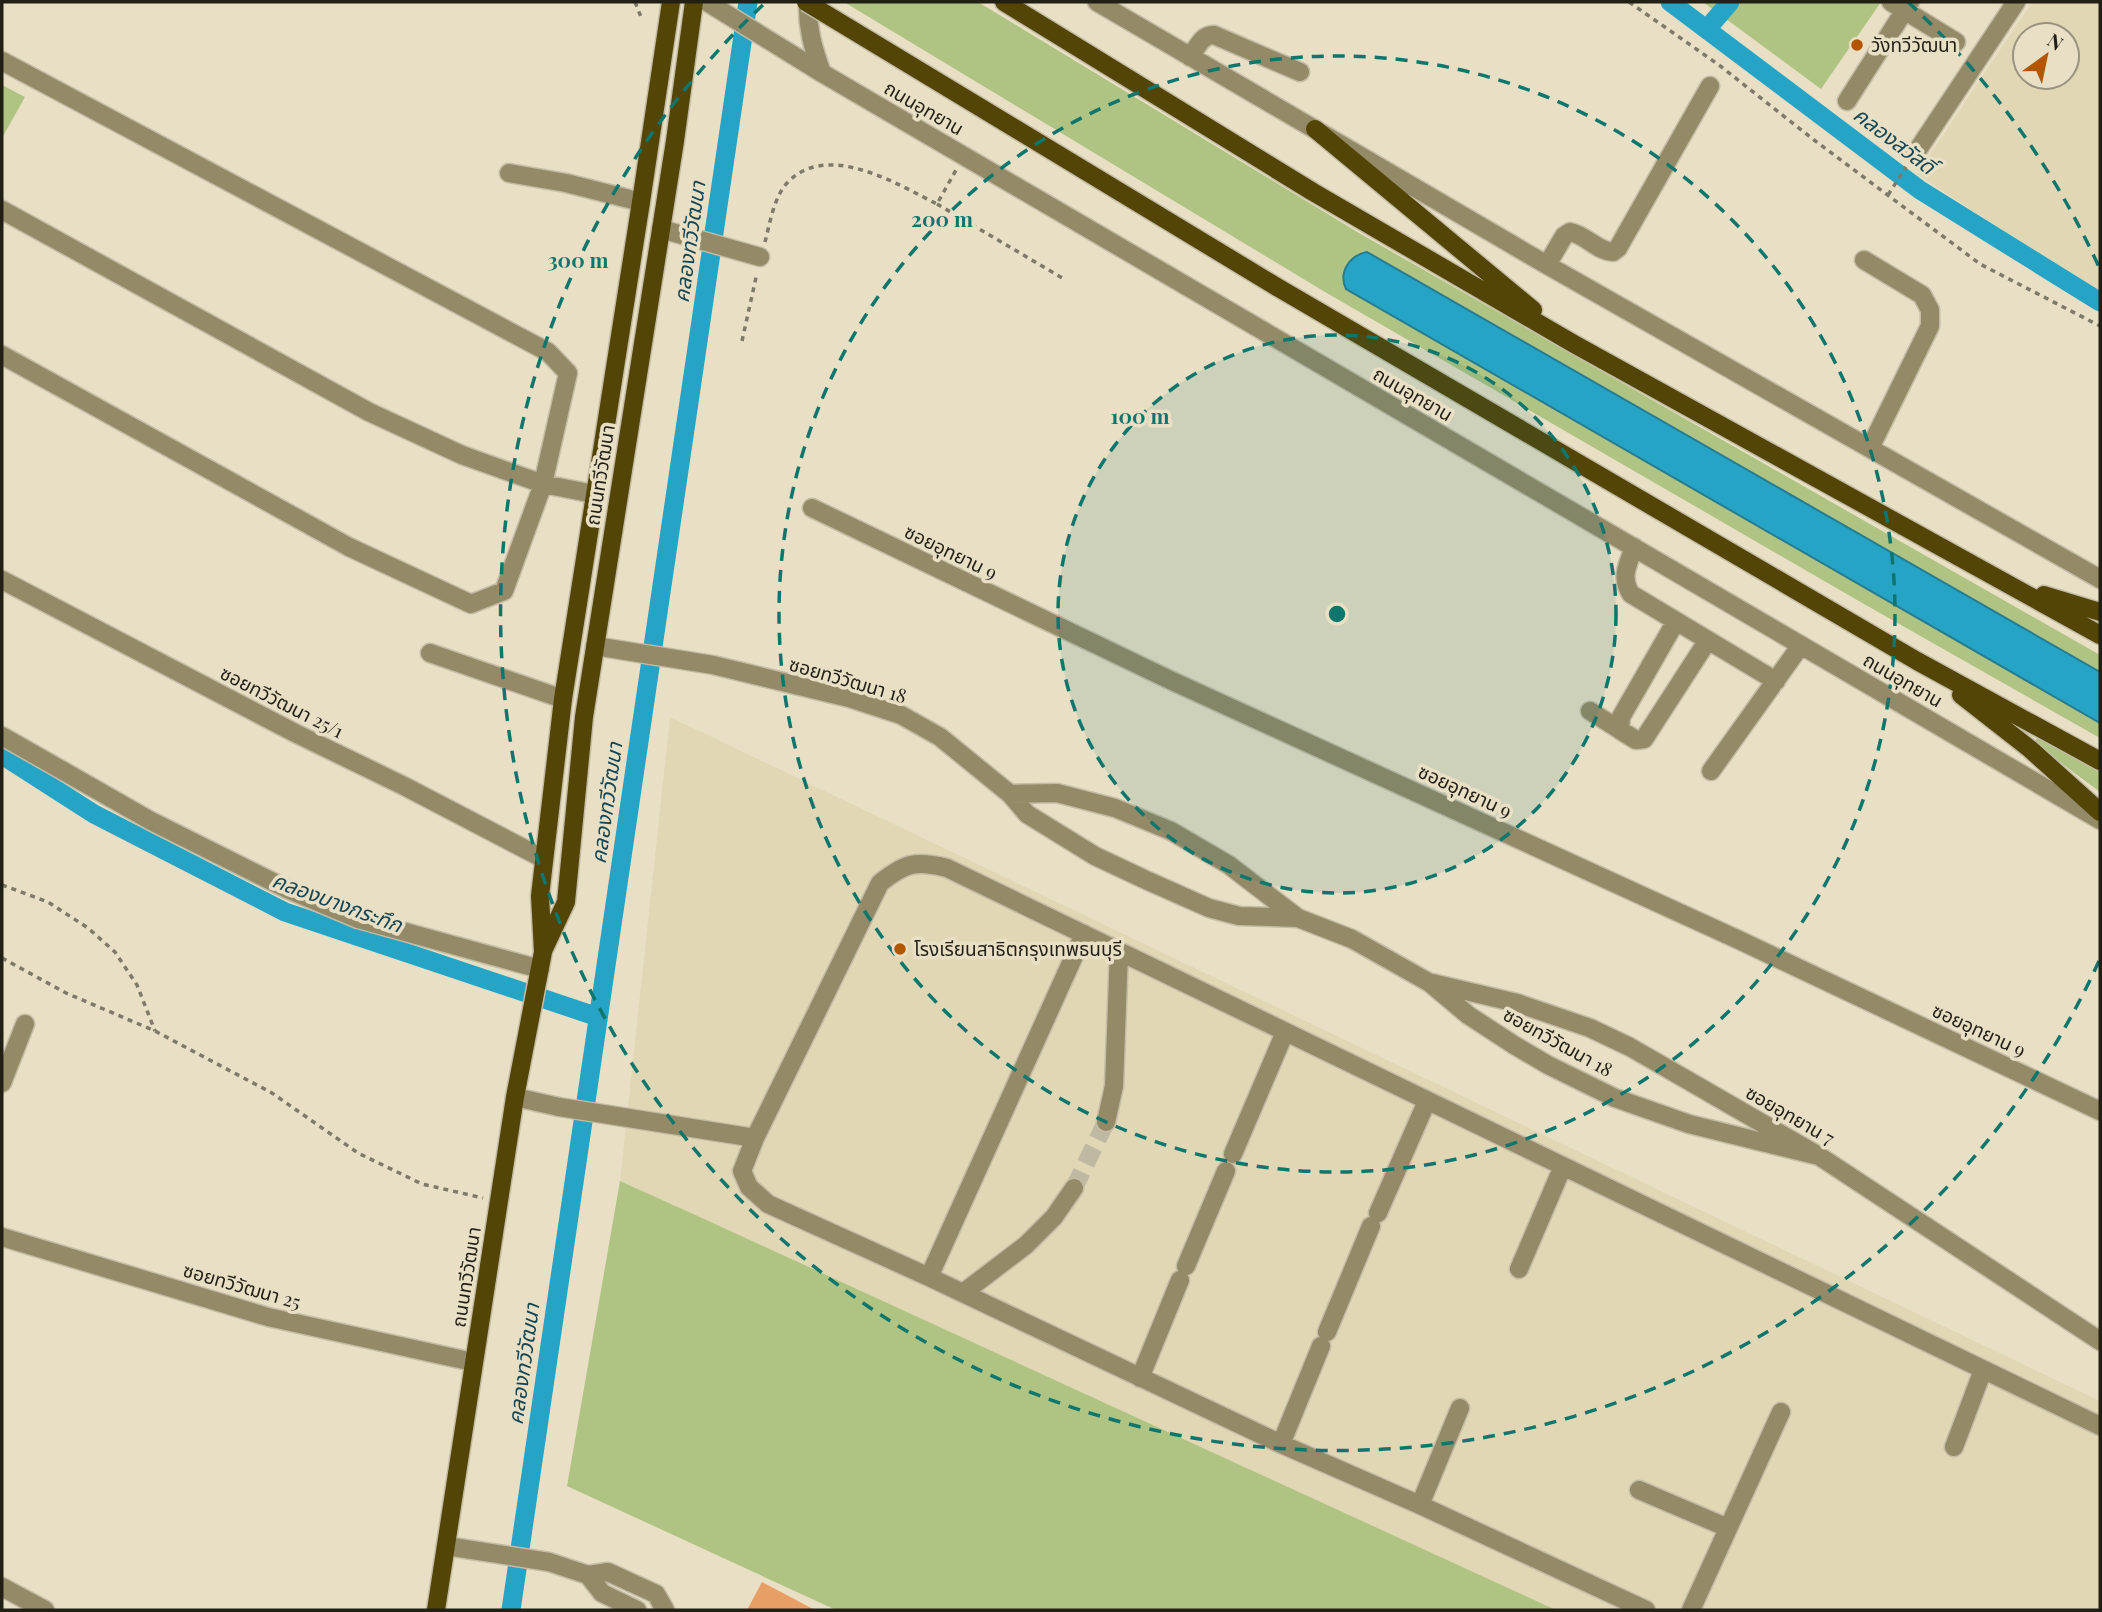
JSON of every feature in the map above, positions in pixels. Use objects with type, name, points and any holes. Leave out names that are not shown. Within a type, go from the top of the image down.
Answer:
[{"type":"main road","name":"ถนนทวีวัฒนา","points":[[540,969],[540,896],[563,699],[671,2]]},
{"type":"main road","name":"ถนนทวีวัฒนา","points":[[436,1610],[515,1097],[540,969],[566,902],[584,717],[661,229],[703,2]]},
{"type":"main road","name":"ถนนอุทยาน","points":[[807,2],[1277,287],[1917,661],[2100,761]]},
{"type":"main road","points":[[1004,2],[1313,192],[1574,344],[2100,635]]},
{"type":"main road","points":[[1315,130],[1574,344]]},
{"type":"main road","points":[[2017,587],[2100,612]]},
{"type":"main road","points":[[1917,661],[2031,749],[2100,813]]},
{"type":"street","name":"ถนนอุทยาน","points":[[703,2],[2100,820]]},
{"type":"street","points":[[807,2],[811,41],[822,73]]},
{"type":"street","points":[[1097,2],[1547,265],[2100,579]]},
{"type":"street","points":[[1915,153],[2016,2]]},
{"type":"street","points":[[1847,101],[1902,5],[1956,42]]},
{"type":"street","points":[[1190,57],[1204,38],[1214,35],[1300,72]]},
{"type":"street","points":[[2,61],[548,352],[568,373],[543,484],[504,591],[471,604],[349,547],[2,355]]},
{"type":"street","points":[[1547,265],[1564,236],[1570,232],[1577,233],[1607,252],[1618,248],[1710,86]]},
{"type":"street","points":[[509,173],[566,183],[641,202]]},
{"type":"street","points":[[2,210],[369,412],[461,455],[543,484],[594,494]]},
{"type":"street","points":[[661,229],[752,255]]},
{"type":"street","points":[[1864,260],[1922,295],[1930,310],[1930,326],[1870,448]]},
{"type":"street","name":"ซอยอุทยาน 9","points":[[812,508],[1171,680],[1739,940],[2100,1111]]},
{"type":"street","points":[[1634,548],[1624,577],[1625,585],[1631,594],[1776,681]]},
{"type":"street","name":"ซอยทวีวัฒนา 25/1","points":[[2,580],[313,743],[404,786],[544,859]]},
{"type":"street","points":[[1620,730],[1621,717],[1676,621]]},
{"type":"street","points":[[1590,711],[1636,740],[1644,740],[1708,640]]},
{"type":"street","points":[[1711,771],[1801,645]]},
{"type":"street","name":"ซอยทวีวัฒนา 18","points":[[595,646],[713,665],[849,698],[901,715],[940,737],[1010,794],[1027,814],[1095,856],[1209,908],[1239,916],[1298,918]]},
{"type":"street","points":[[430,653],[563,699]]},
{"type":"street","points":[[2,736],[151,821],[286,888],[358,919],[540,969]]},
{"type":"street","name":"ซอยทวีวัฒนา 18","points":[[1010,794],[1057,793],[1115,808],[1171,831],[1229,866],[1298,918],[1352,939],[1430,983],[1468,1014],[1549,1065],[1615,1098],[1689,1124],[1819,1156]]},
{"type":"street","points":[[1646,1610],[1282,1444],[768,1204],[749,1187],[742,1171],[755,1138],[880,883],[900,867],[923,862],[947,868],[2100,1426]]},
{"type":"street","points":[[929,1277],[1084,934]]},
{"type":"street","points":[[1106,1122],[1114,1086],[1119,951]]},
{"type":"street","name":"ซอยอุทยาน 7","points":[[1430,983],[1517,1003],[1590,1028],[1630,1047],[1819,1156],[2100,1341]]},
{"type":"street","points":[[2,1083],[25,1024]]},
{"type":"street","points":[[1233,1154],[1285,1032]]},
{"type":"street","points":[[515,1097],[559,1107],[755,1138]]},
{"type":"street","points":[[1282,1444],[1324,1339],[1427,1101]]},
{"type":"street","points":[[1518,1269],[1563,1166]]},
{"type":"street","points":[[1140,1378],[1226,1171]]},
{"type":"street","points":[[963,1293],[1026,1245],[1054,1217],[1074,1188]]},
{"type":"street","name":"ซอยทวีวัฒนา 25","points":[[2,1237],[268,1317],[473,1362]]},
{"type":"street","points":[[1954,1447],[1983,1370]]},
{"type":"street","points":[[1420,1505],[1460,1408]]},
{"type":"street","points":[[1691,1610],[1781,1412]]},
{"type":"street","points":[[1639,1490],[1728,1528]]},
{"type":"street","points":[[446,1546],[549,1562],[588,1575],[608,1572],[656,1594],[666,1610]]},
{"type":"street","points":[[588,1575],[602,1593],[637,1610]]},
{"type":"street","points":[[2,1587],[45,1610]]},
{"type":"path","points":[[635,2],[641,17]]},
{"type":"path","points":[[1629,2],[1719,65],[1980,264],[2100,326]]},
{"type":"path","points":[[1888,195],[1915,153]]},
{"type":"path","points":[[937,204],[964,156]]},
{"type":"path","points":[[742,341],[752,255],[788,181],[809,168],[841,164],[878,174],[937,204],[1064,279]]},
{"type":"path","points":[[2,885],[48,902],[88,928],[115,952],[137,985],[155,1031]]},
{"type":"path","points":[[2,958],[66,993],[155,1031],[272,1093],[358,1153],[422,1184],[499,1202]]},
{"type":"shaded area","points":[[2032,2],[2100,2],[2100,291],[2035,252],[1917,174],[2011,33],[2011,91],[2081,91],[2081,21],[2019,21]]},
{"type":"shaded area","name":"โรงเรียนสาธิตกรุงเทพธนบุรี","points":[[670,717],[2100,1401],[2100,1610],[1539,1610],[620,1181]]},
{"type":"green space","points":[[844,2],[978,2],[1359,233],[2100,655],[2100,672],[1368,252],[1358,254],[1346,289],[2100,723],[2100,738],[1325,292]]},
{"type":"green space","points":[[1703,2],[1881,2],[1821,89]]},
{"type":"green space","points":[[2,85],[25,97],[2,138]]},
{"type":"green space","points":[[2039,735],[2100,771],[2100,792],[2034,743]]},
{"type":"green space","points":[[620,1181],[1556,1610],[836,1610],[567,1486]]},
{"type":"water","points":[[1367,252],[2100,672],[2100,723],[1346,289],[1344,276],[1347,265],[1355,257]]},
{"type":"building","points":[[762,1582],[815,1610],[747,1610]]},
{"type":"waterway","name":"คลองทวีวัฒนา","points":[[511,1610],[748,2]]},
{"type":"waterway","name":"คลองสวัสดิ์","points":[[1670,2],[1920,190],[2100,302]]},
{"type":"waterway","points":[[1707,29],[1730,2]]},
{"type":"waterway","name":"คลองบางกระทึก","points":[[2,755],[94,814],[285,912],[598,1017]]},
{"type":"tunnel","points":[[1074,1188],[1106,1122]]},
{"type":"place","name":"วังทวีวัฒนา","points":[[1857,45]]},
{"type":"place","name":"โรงเรียนสาธิตกรุงเทพธนบุรี","points":[[900,949]]}]
